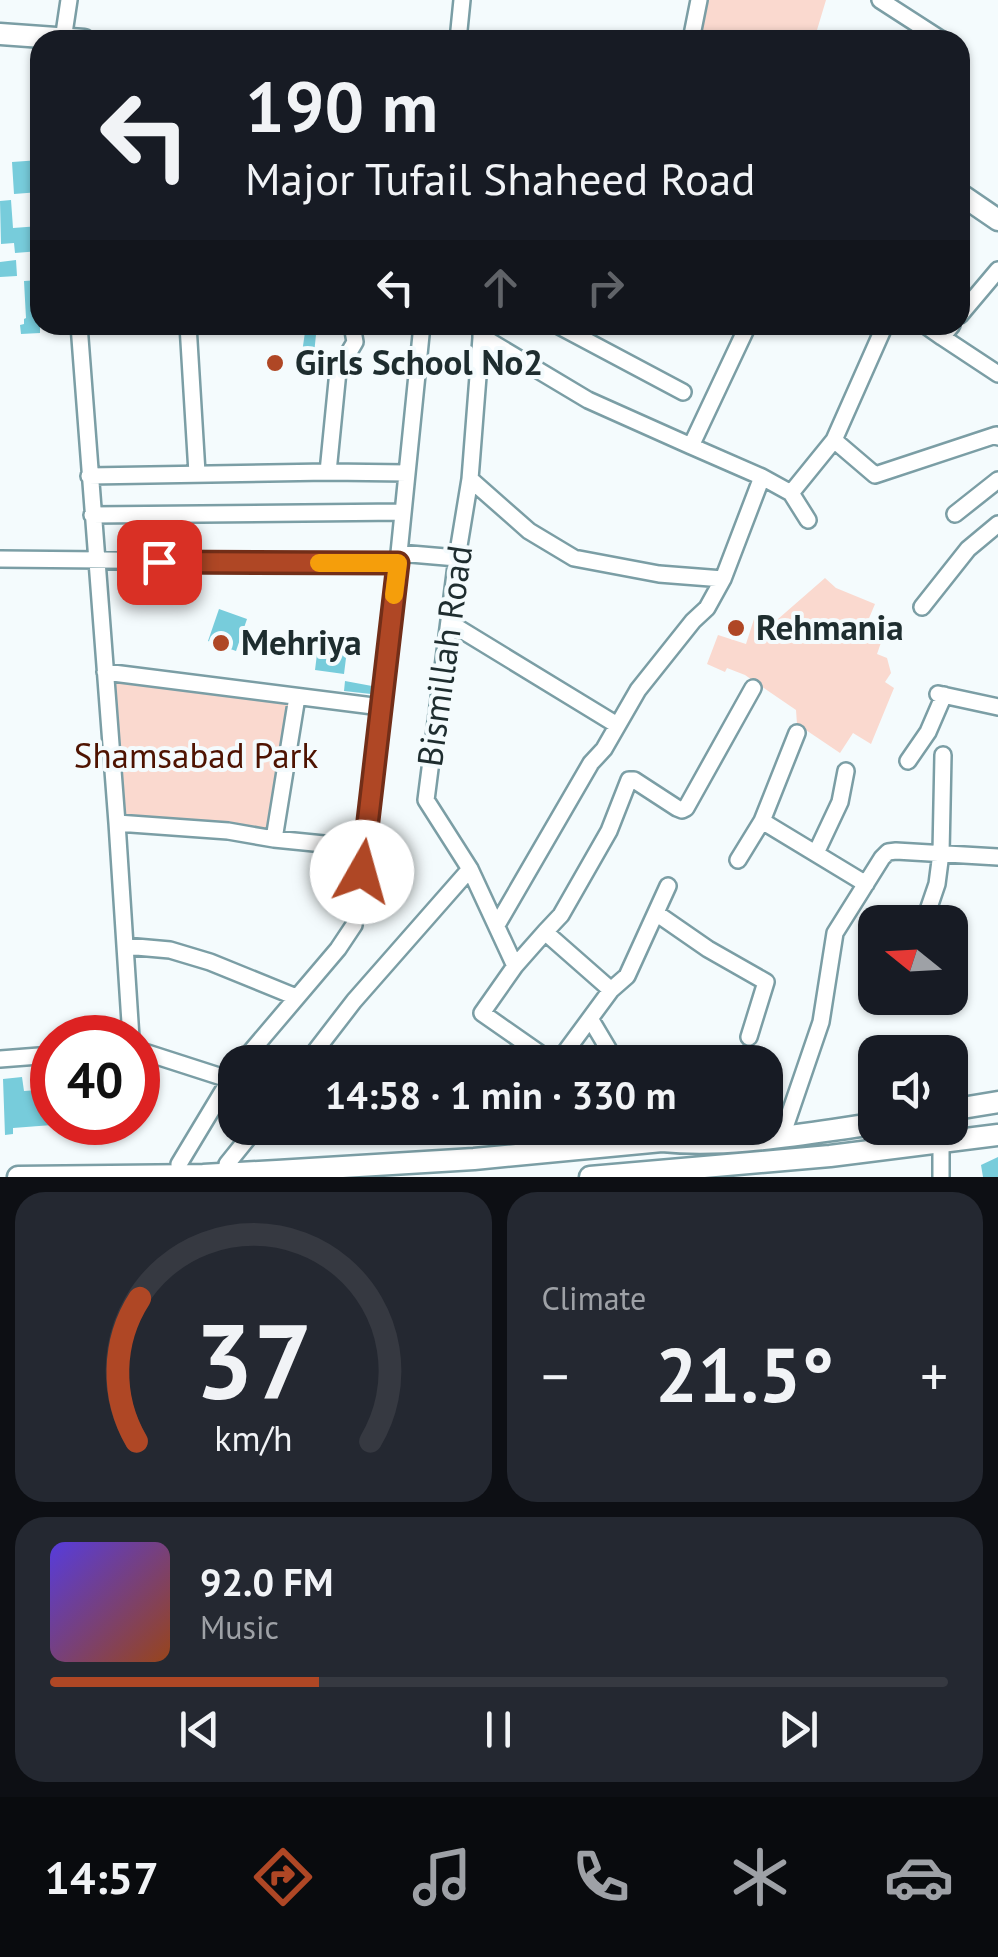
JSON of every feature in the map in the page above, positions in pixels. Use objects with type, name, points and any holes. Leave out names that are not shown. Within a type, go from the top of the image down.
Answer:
[{"type":"main road","points":[[0,34],[30,36]]},
{"type":"main road","points":[[970,206],[998,220]]},
{"type":"main road","points":[[968,1107],[998,1102]]},
{"type":"main road","points":[[783,1136],[858,1126]]},
{"type":"main road","points":[[968,1138],[998,1135]]},
{"type":"main road","points":[[18,1177],[277,1171],[474,1159],[577,1145]]},
{"type":"main road","points":[[590,1177],[830,1156],[906,1145]]},
{"type":"main road","points":[[0,1169],[227,1164],[277,1171]]},
{"type":"street","points":[[68,0],[70,30]]},
{"type":"street","points":[[459,30],[462,0]]},
{"type":"street","points":[[693,30],[698,0]]},
{"type":"street","points":[[880,0],[926,30]]},
{"type":"street","points":[[970,303],[998,270]]},
{"type":"street","points":[[79,335],[130,1015]]},
{"type":"street","points":[[189,335],[198,474]]},
{"type":"street","points":[[328,472],[338,370],[355,342],[354,335]]},
{"type":"street","points":[[256,1045],[354,925],[421,335]]},
{"type":"street","name":"Bismillah Road","points":[[482,335],[470,479],[426,800],[470,869],[515,966]]},
{"type":"street","points":[[490,335],[588,400],[790,493],[808,520]]},
{"type":"street","points":[[577,335],[683,392]]},
{"type":"street","points":[[691,446],[743,335]]},
{"type":"street","points":[[790,493],[834,440],[881,335]]},
{"type":"street","points":[[952,335],[998,374]]},
{"type":"street","points":[[834,440],[875,474],[998,435]]},
{"type":"street","points":[[89,476],[407,473]]},
{"type":"street","points":[[497,925],[638,690],[707,608],[762,477]]},
{"type":"street","points":[[470,479],[530,530],[574,558],[659,574],[722,578]]},
{"type":"street","points":[[956,514],[998,480]]},
{"type":"street","points":[[92,515],[403,512]]},
{"type":"street","points":[[922,607],[968,550],[998,524]]},
{"type":"street","points":[[0,560],[457,558]]},
{"type":"street","points":[[450,623],[618,725]]},
{"type":"street","points":[[104,672],[381,707]]},
{"type":"street","points":[[530,1045],[482,1013],[515,966],[561,916],[601,846],[629,780],[677,808],[686,808],[753,688]]},
{"type":"street","points":[[908,761],[928,732],[940,694],[998,707]]},
{"type":"street","points":[[274,839],[297,696]]},
{"type":"street","points":[[738,860],[762,822],[797,733]]},
{"type":"street","points":[[930,905],[941,853],[943,755]]},
{"type":"street","points":[[816,853],[840,802],[846,771]]},
{"type":"street","points":[[762,822],[866,884]]},
{"type":"street","points":[[117,823],[228,831],[364,848]]},
{"type":"street","points":[[783,1133],[821,1022],[835,933],[882,858],[896,850],[998,857]]},
{"type":"street","points":[[320,1045],[470,869]]},
{"type":"street","points":[[570,1045],[611,990],[627,976],[668,886]]},
{"type":"street","points":[[656,913],[766,982],[749,1037]]},
{"type":"street","points":[[544,932],[611,990]]},
{"type":"street","points":[[125,946],[170,950],[296,997]]},
{"type":"street","points":[[591,1020],[606,1045]]},
{"type":"street","points":[[160,1056],[218,1071]]},
{"type":"street","points":[[0,1059],[30,1057]]},
{"type":"street","points":[[179,1164],[218,1099]]},
{"type":"street","points":[[227,1164],[242,1145]]},
{"type":"street","points":[[941,1145],[941,1177]]},
{"type":"green space","points":[[707,0],[826,0],[817,30],[700,30]]},
{"type":"green space","points":[[825,578],[836,588],[875,604],[867,623],[885,631],[877,654],[887,658],[891,673],[885,682],[894,688],[871,744],[853,733],[840,753],[797,724],[796,710],[745,675],[707,664],[718,635],[746,644],[755,616],[770,626]]},
{"type":"green space","name":"Shamsabad Park","points":[[107,674],[293,699],[271,834],[119,820]]},
{"type":"building","points":[[30,161],[30,193],[14,194],[12,162]]},
{"type":"building","points":[[11,200],[13,228],[30,227],[30,252],[15,253],[14,243],[1,244],[0,201]]},
{"type":"building","points":[[16,260],[17,276],[0,277],[0,262]]},
{"type":"building","points":[[24,281],[30,281],[30,334],[21,334],[20,325],[26,318]]},
{"type":"building","points":[[305,335],[316,335],[314,354],[302,353]]},
{"type":"building","points":[[219,609],[247,619],[236,651],[208,641]]},
{"type":"building","points":[[318,646],[347,650],[344,674],[315,670]]},
{"type":"building","points":[[345,681],[372,686],[371,694],[344,691]]},
{"type":"building","points":[[22,1077],[24,1091],[30,1091],[30,1127],[13,1128],[13,1134],[5,1135],[3,1079]]},
{"type":"building","points":[[998,1157],[998,1177],[983,1177],[981,1165]]},
{"type":"slow traffic","points":[[319,563],[398,563],[394,595]]},
{"type":"place","name":"Girls School No2","points":[[275,363]]},
{"type":"place","name":"Rehmania","points":[[736,628]]},
{"type":"place","name":"Mehriya","points":[[221,643]]},
{"type":"route","points":[[159,562],[398,563],[362,872]]}]
